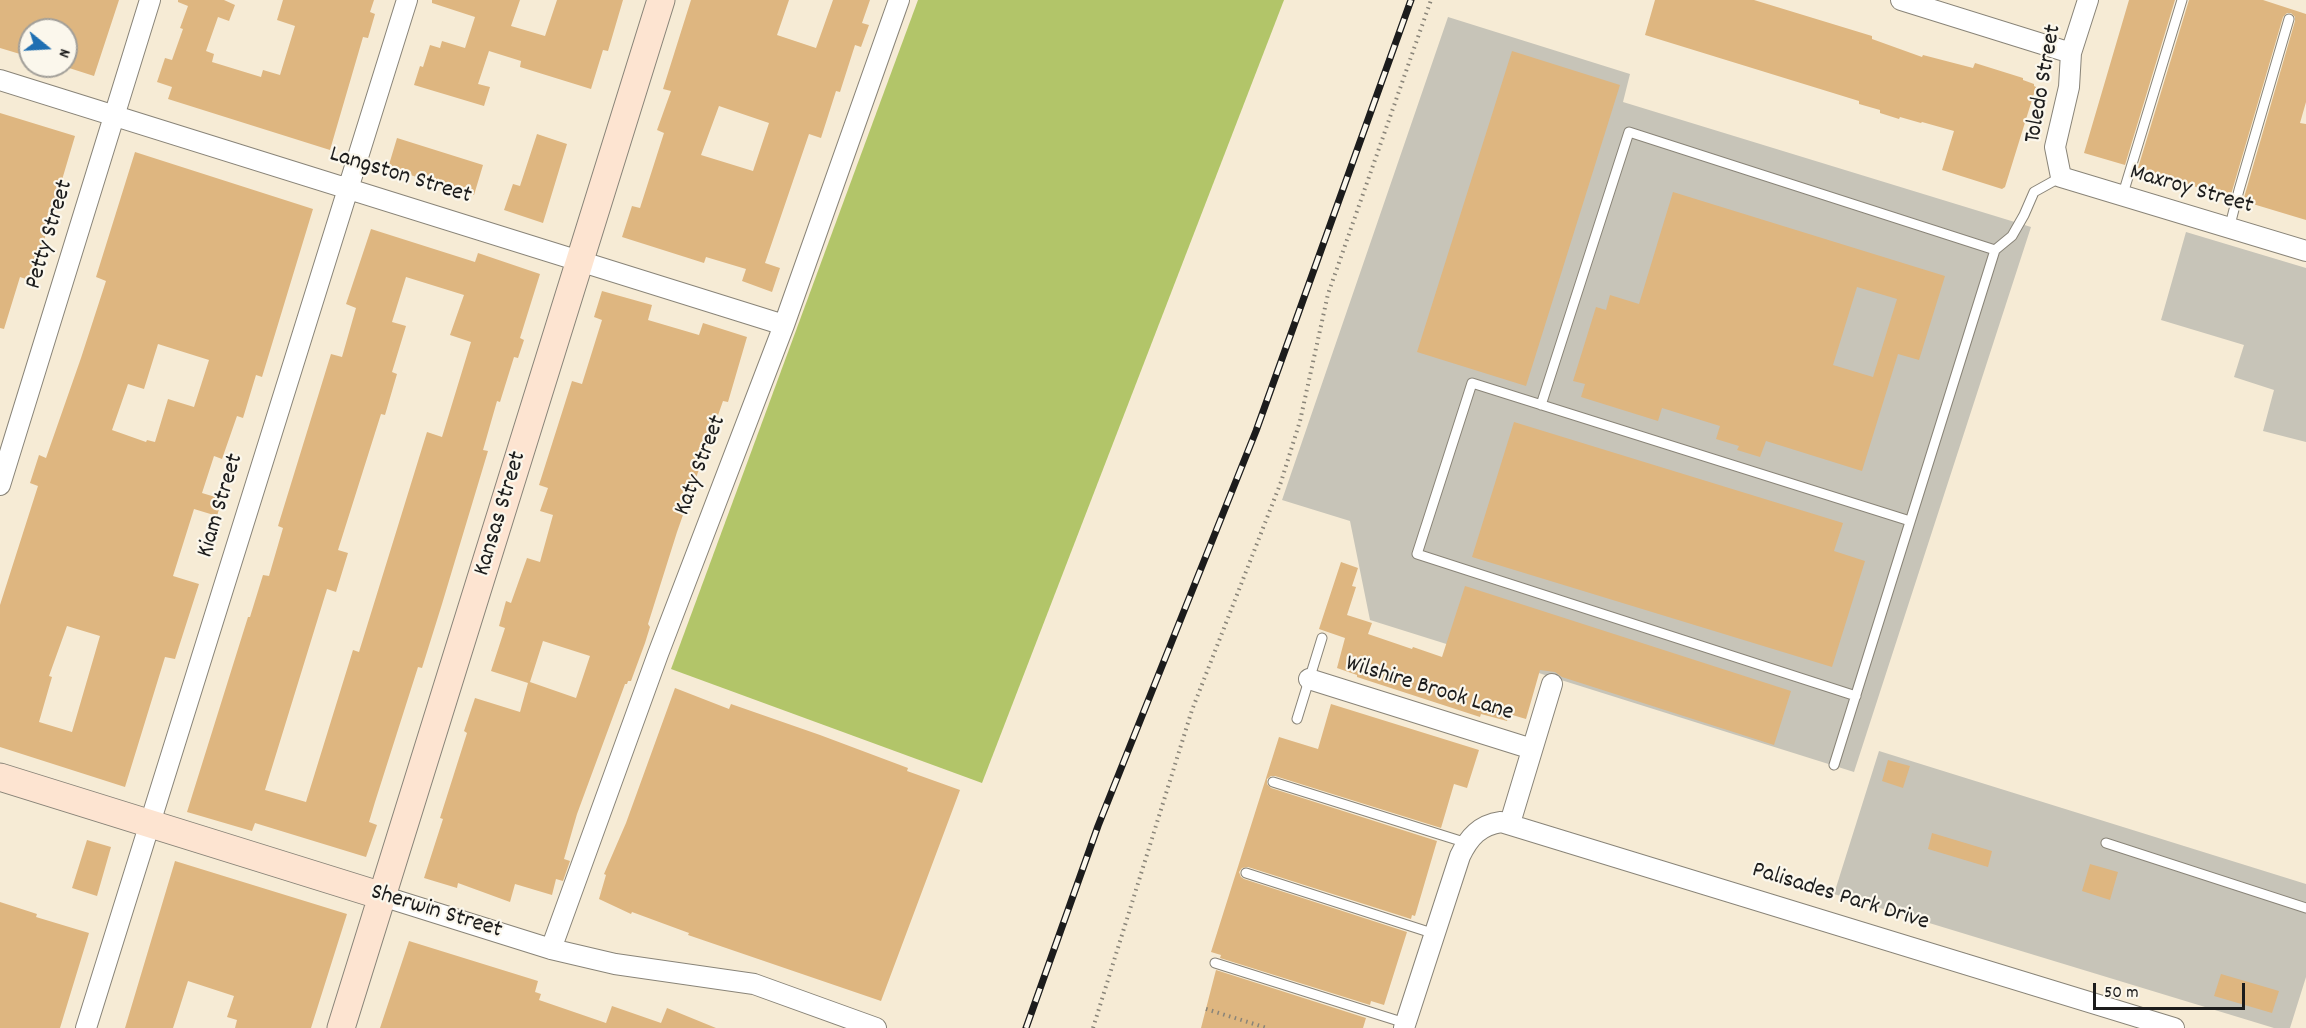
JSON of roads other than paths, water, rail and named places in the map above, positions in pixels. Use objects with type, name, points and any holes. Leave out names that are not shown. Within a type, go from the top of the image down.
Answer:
[{"type":"street","name":"Petty Street","points":[[0,485],[150,0]]},
{"type":"street","name":"Kiam Street","points":[[86,1028],[407,0]]},
{"type":"street","name":"Kansas Street","points":[[341,1028],[661,0]]},
{"type":"street","name":"Katy Street","points":[[551,949],[658,654],[784,325],[899,0]]},
{"type":"street","points":[[1901,0],[2071,53]]},
{"type":"street","name":"Toledo Street","points":[[2061,177],[2055,147],[2069,87],[2071,53],[2088,0]]},
{"type":"street","name":"Langston Street","points":[[0,80],[784,325]]},
{"type":"street","name":"Maxroy Street","points":[[2061,177],[2306,251]]},
{"type":"street","name":"Wilshire Brook Lane","points":[[1309,679],[1533,749]]},
{"type":"street","points":[[1510,823],[1552,684]]},
{"type":"street","name":"Sherwin Street","points":[[0,777],[551,949],[615,964],[754,984],[876,1028]]},
{"type":"street","name":"Palisades Park Drive","points":[[1467,843],[1480,829],[1490,824],[1510,823],[2175,1028]]},
{"type":"street","points":[[1405,1026],[1460,856],[1467,843]]},
{"type":"lane","points":[[2122,197],[2182,0]]},
{"type":"lane","points":[[2229,229],[2289,19]]},
{"type":"lane","points":[[1541,405],[1629,132],[1995,250]]},
{"type":"lane","points":[[1834,765],[1995,250],[2012,236],[2034,192],[2061,177]]},
{"type":"lane","points":[[1856,696],[1417,554],[1472,383],[1910,521]]},
{"type":"lane","points":[[1297,719],[1322,638]]},
{"type":"lane","points":[[1273,782],[1467,843]]},
{"type":"lane","points":[[2106,843],[2306,908]]},
{"type":"lane","points":[[1246,873],[1435,934]]},
{"type":"lane","points":[[1215,963],[1405,1026]]},
{"type":"railway","points":[[1026,1028],[1098,826],[1256,431],[1411,0]]}]
